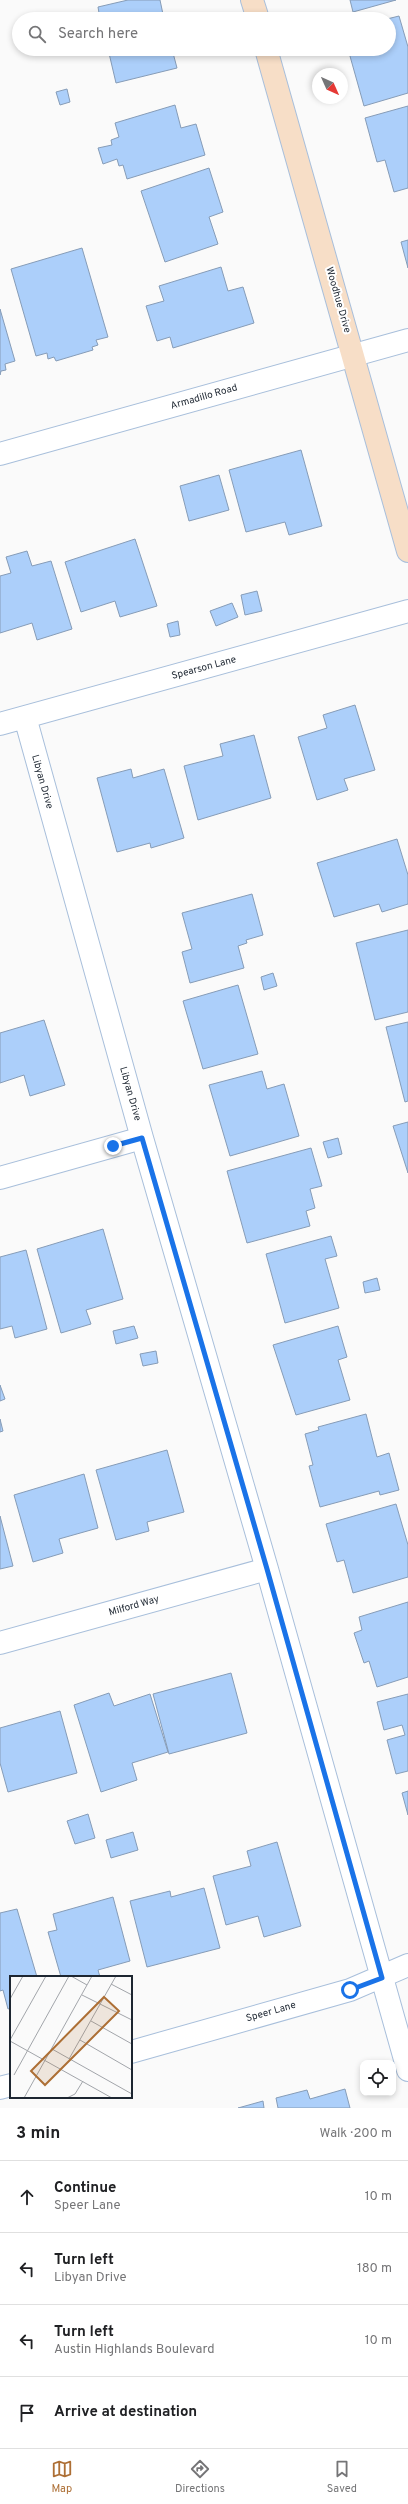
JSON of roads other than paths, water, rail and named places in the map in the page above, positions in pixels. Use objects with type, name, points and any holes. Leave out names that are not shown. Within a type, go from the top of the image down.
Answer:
[{"type":"street","points":[[252,0],[256,12]]},
{"type":"street","name":"Woodhue Drive","points":[[268,56],[408,551]]},
{"type":"street","name":"Armadillo Road","points":[[0,454],[408,340]]},
{"type":"street","name":"Spearson Lane","points":[[0,724],[408,611]]},
{"type":"street","name":"Libyan Drive","points":[[25,717],[142,1138],[267,1569],[408,2070]]},
{"type":"street","points":[[0,1178],[142,1138]]},
{"type":"street","name":"Milford Way","points":[[0,1643],[267,1569]]},
{"type":"street","name":"Speer Lane","points":[[132,2052],[350,1990],[382,1978],[408,1965]]},
{"type":"street","points":[[0,2088],[10,2085]]}]
